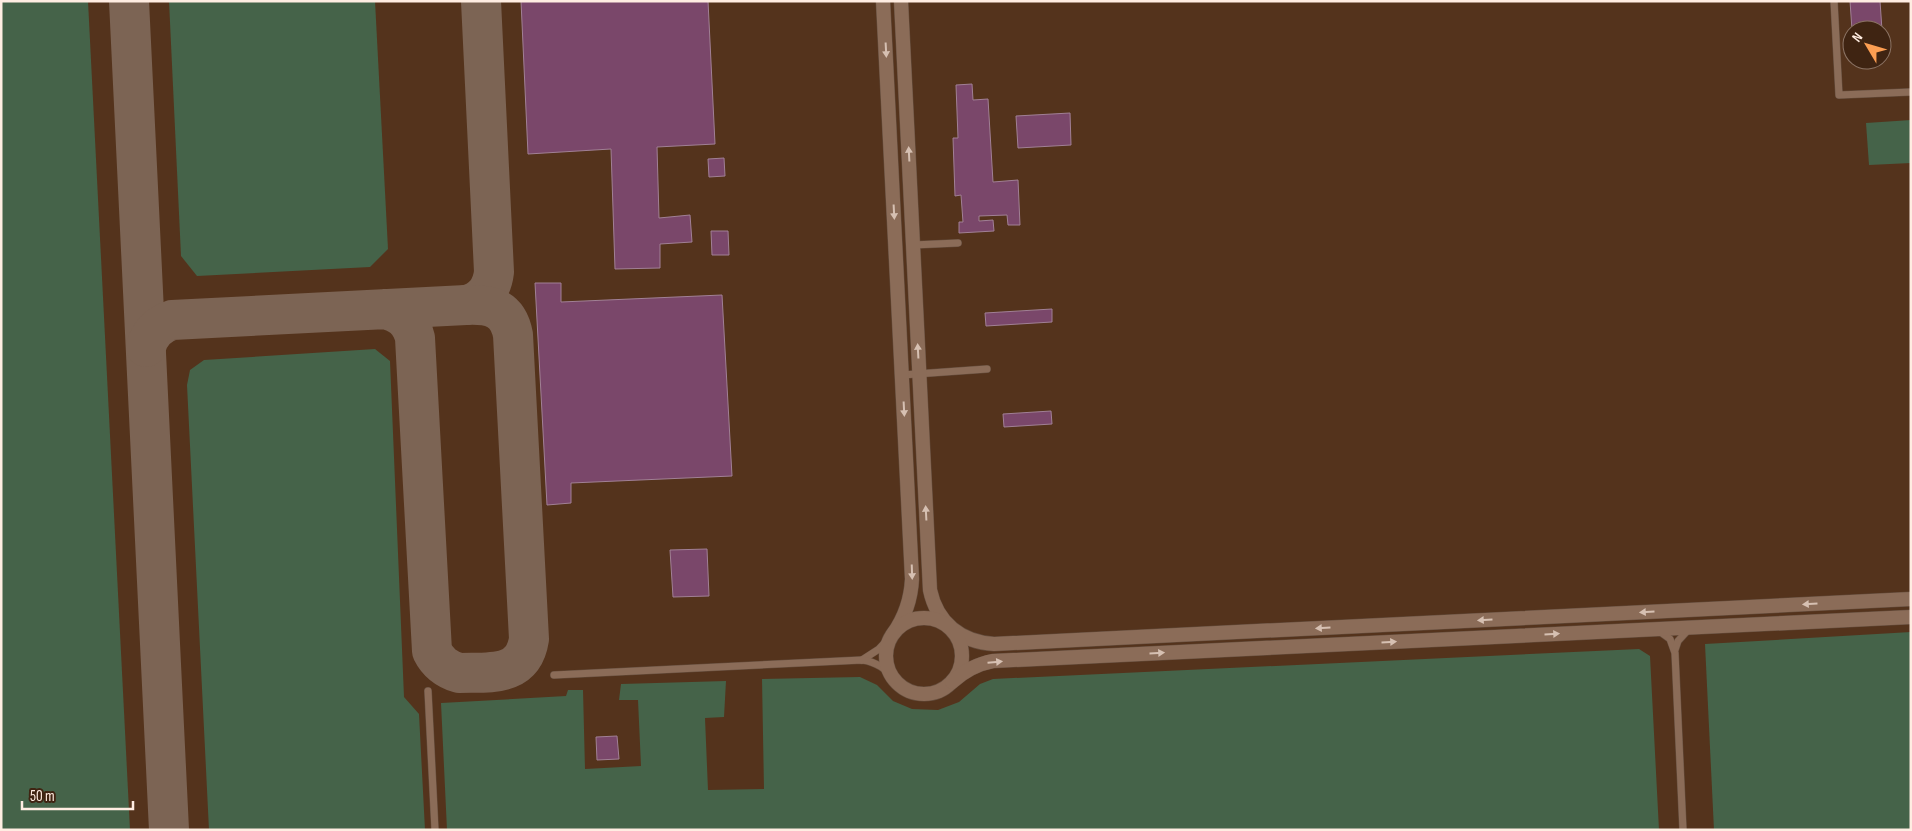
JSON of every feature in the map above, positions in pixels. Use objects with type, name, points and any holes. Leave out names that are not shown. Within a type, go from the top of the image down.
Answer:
[{"type":"street","points":[[883,1],[912,579],[909,603],[900,624],[893,634],[886,653],[887,663],[895,680],[902,687],[919,694],[937,692],[966,670],[993,661],[1911,617]]},
{"type":"street","points":[[901,1],[930,590],[936,610],[958,639],[963,654],[960,669],[952,682]]},
{"type":"street","points":[[893,634],[900,626],[920,618],[940,621],[965,638],[984,644],[994,644],[1911,599]]},
{"type":"street","points":[[1862,601],[1856,604],[1854,610],[1857,616],[1863,619]]},
{"type":"street","points":[[1840,602],[1847,604],[1850,611],[1847,617],[1841,620]]},
{"type":"street","points":[[1598,614],[1592,617],[1590,624],[1593,630],[1599,632]]},
{"type":"street","points":[[1576,615],[1583,617],[1586,624],[1583,630],[1577,633]]},
{"type":"lane","points":[[1834,1],[1839,95],[1911,92]]},
{"type":"lane","points":[[913,245],[958,243]]},
{"type":"lane","points":[[902,375],[987,369]]},
{"type":"lane","points":[[1675,653],[1678,641],[1695,627]]},
{"type":"lane","points":[[1649,630],[1666,635],[1672,643],[1675,653],[1683,830]]},
{"type":"lane","points":[[862,660],[879,649],[893,634]]},
{"type":"lane","points":[[554,675],[862,660],[885,669],[895,680]]},
{"type":"lane","points":[[428,691],[434,830]]},
{"type":"shaded area","points":[[1,1],[1911,1],[1911,830],[1,830]]},
{"type":"green space","points":[[1,1],[88,1],[130,830],[1,830]]},
{"type":"green space","points":[[169,1],[375,1],[388,249],[370,267],[197,276],[181,256]]},
{"type":"green space","points":[[1911,120],[1911,163],[1869,165],[1866,123]]},
{"type":"green space","points":[[375,349],[390,361],[404,697],[419,714],[425,830],[209,830],[187,385],[190,370],[204,360]]},
{"type":"green space","points":[[1911,632],[1911,830],[1714,830],[1705,644]]},
{"type":"green space","points":[[1639,649],[1650,656],[1659,830],[447,830],[441,703],[566,696],[568,690],[583,690],[585,769],[641,766],[638,700],[619,700],[621,684],[726,681],[724,717],[705,718],[708,790],[764,789],[762,679],[860,677],[877,685],[893,701],[912,709],[938,710],[959,702],[980,684],[993,679]]},
{"type":"building","points":[[521,1],[708,1],[715,144],[657,147],[659,218],[690,215],[692,242],[660,244],[660,268],[615,269],[611,149],[528,154]]},
{"type":"building","points":[[1850,1],[1880,1],[1881,20],[1851,20]]},
{"type":"building","points":[[972,84],[973,100],[988,99],[993,182],[1018,180],[1020,225],[1008,225],[1007,215],[979,216],[979,221],[993,220],[994,231],[959,233],[959,222],[963,222],[961,195],[955,196],[953,138],[958,138],[956,85]]},
{"type":"building","points":[[1070,113],[1071,145],[1018,148],[1016,116]]},
{"type":"building","points":[[724,158],[725,176],[709,177],[708,159]]},
{"type":"building","points":[[711,231],[728,231],[729,255],[712,255]]},
{"type":"building","points":[[535,283],[561,283],[561,302],[722,295],[732,476],[571,483],[571,503],[547,505]]},
{"type":"building","points":[[1052,309],[1052,322],[986,326],[985,313]]},
{"type":"building","points":[[1051,411],[1052,424],[1004,427],[1003,414]]},
{"type":"building","points":[[707,549],[709,596],[673,597],[670,550]]},
{"type":"building","points":[[617,736],[619,759],[597,760],[596,737]]},
{"type":"taxiway","points":[[129,1],[169,830]]},
{"type":"taxiway","points":[[466,305],[477,301],[486,293],[494,272],[481,1]]},
{"type":"taxiway","points":[[146,347],[155,330],[172,320],[466,305],[483,305],[503,313],[511,326],[513,335],[529,639],[526,652],[520,661],[512,667],[493,672],[459,673],[443,665],[432,651],[415,338],[411,327],[404,318],[395,312],[390,310],[384,309]]}]
